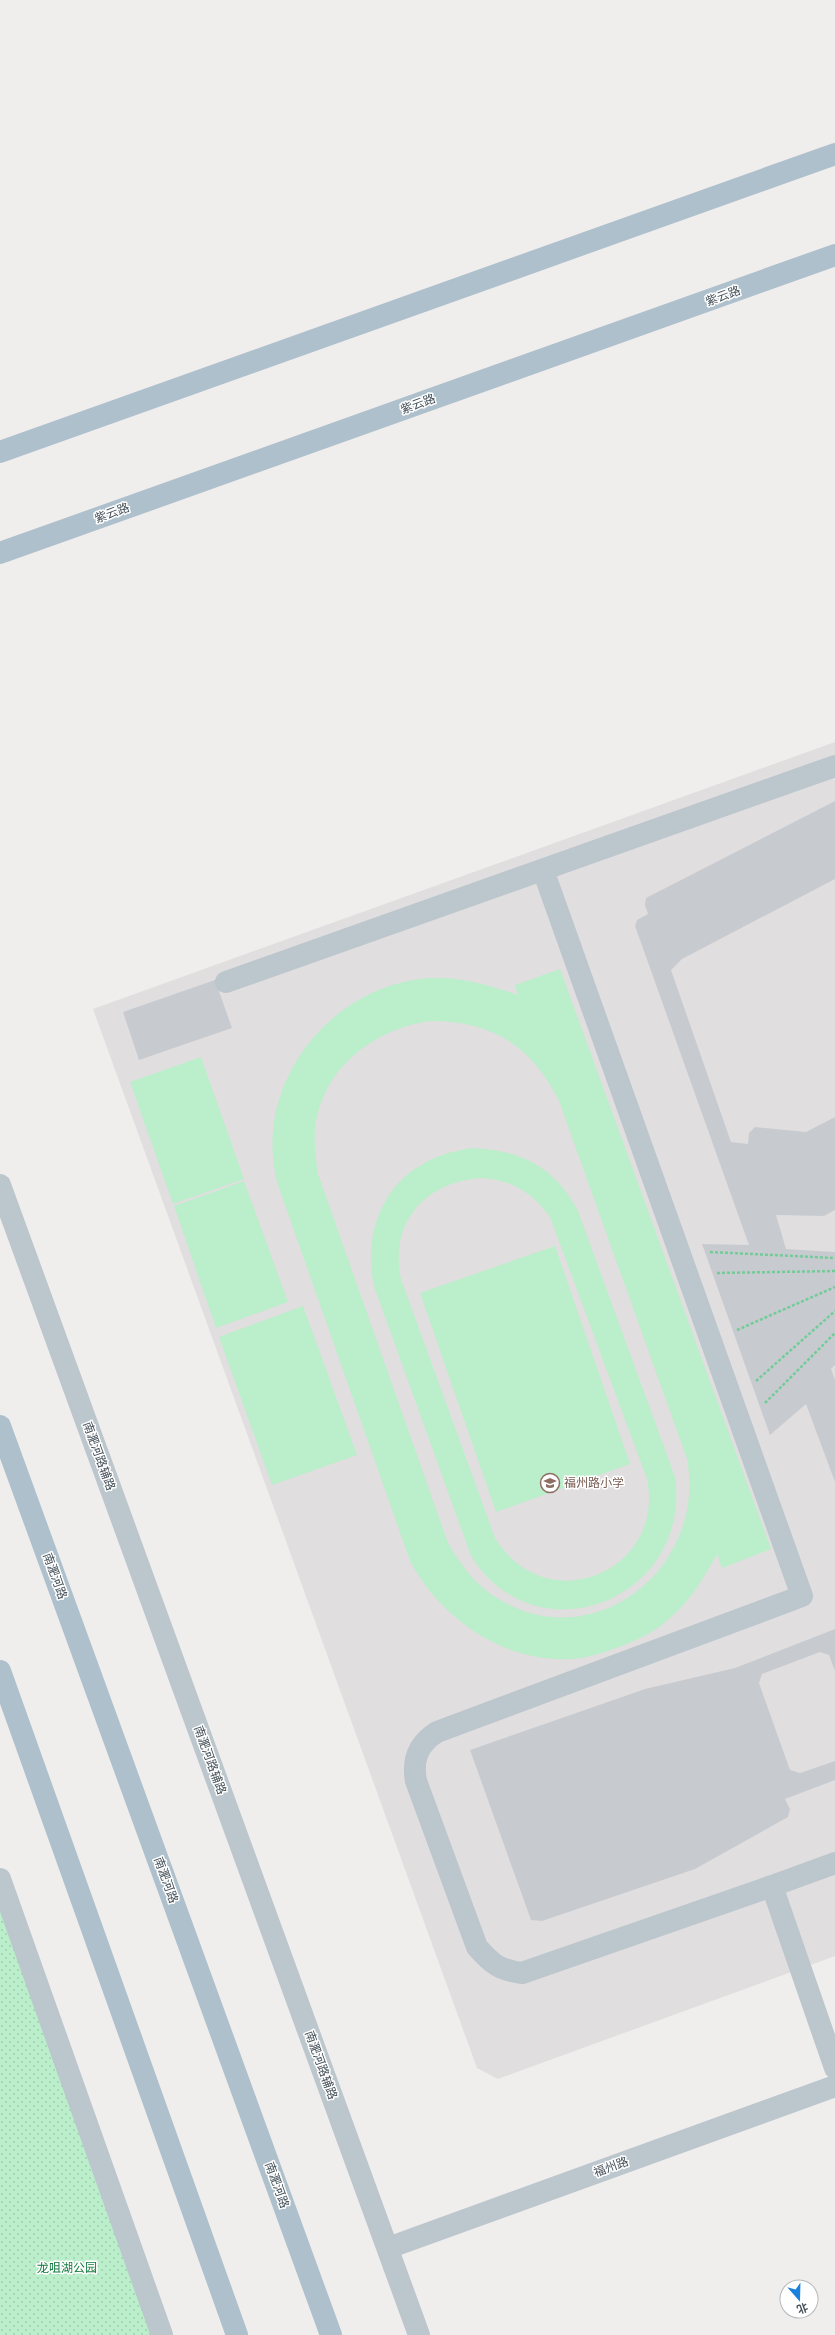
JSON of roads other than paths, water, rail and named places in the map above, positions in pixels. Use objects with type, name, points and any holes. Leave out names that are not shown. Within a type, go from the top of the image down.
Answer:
[{"type":"main road","points":[[0,452],[835,154]]},
{"type":"main road","name":"紫云路","points":[[0,553],[835,255]]},
{"type":"main road","name":"南淝河路","points":[[0,1426],[331,2335]]},
{"type":"main road","points":[[0,1671],[237,2335]]},
{"type":"street","points":[[226,982],[835,766]]},
{"type":"street","points":[[543,870],[802,1596],[437,1732],[423,1742],[417,1754],[416,1780],[477,1947],[489,1961],[504,1971],[522,1973],[835,1863]]},
{"type":"street","name":"南淝河路辅路","points":[[0,1185],[419,2335]]},
{"type":"street","points":[[0,1878],[162,2335]]},
{"type":"street","points":[[772,1886],[835,2068]]},
{"type":"street","name":"福州路","points":[[388,2248],[835,2086]]},
{"type":"place","name":"福州路小学","points":[[550,1483]]},
{"type":"park label","name":"龙咀湖公园","points":[[67,2268]]}]
